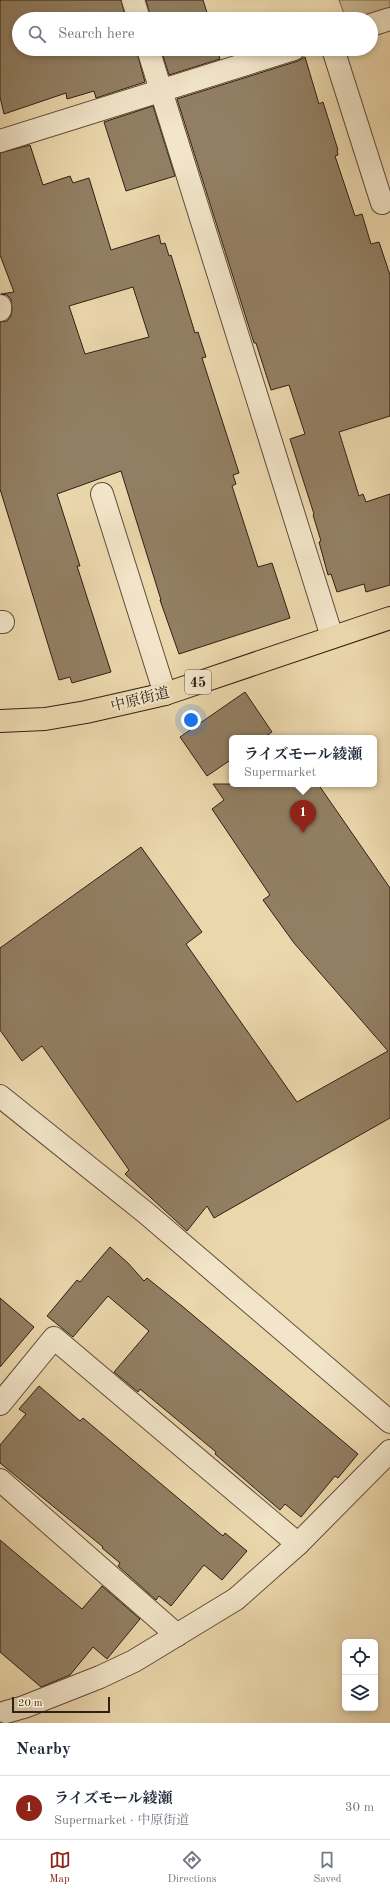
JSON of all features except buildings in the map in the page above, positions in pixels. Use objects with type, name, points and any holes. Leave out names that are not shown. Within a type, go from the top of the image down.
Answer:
[{"type":"main road","name":"中原街道","points":[[0,722],[45,719],[86,712],[165,694],[390,618]]},
{"type":"street","points":[[133,0],[137,12]]},
{"type":"street","points":[[378,23],[390,19]]},
{"type":"street","points":[[150,56],[332,637]]},
{"type":"street","points":[[0,141],[272,56]]},
{"type":"street","points":[[335,56],[382,203]]},
{"type":"street","points":[[102,494],[165,694]]},
{"type":"street","points":[[0,1096],[146,1213],[390,1422]]},
{"type":"street","points":[[0,1404],[54,1338],[298,1544]]},
{"type":"street","points":[[6,1712],[24,1707],[100,1677],[134,1661],[236,1599],[298,1544],[390,1451]]},
{"type":"street","points":[[0,1480],[177,1635]]},
{"type":"shaded area","points":[[339,0],[390,0],[390,8],[378,12],[343,12]]},
{"type":"place","name":"ライズモール綾瀬","points":[[303,833]]}]
